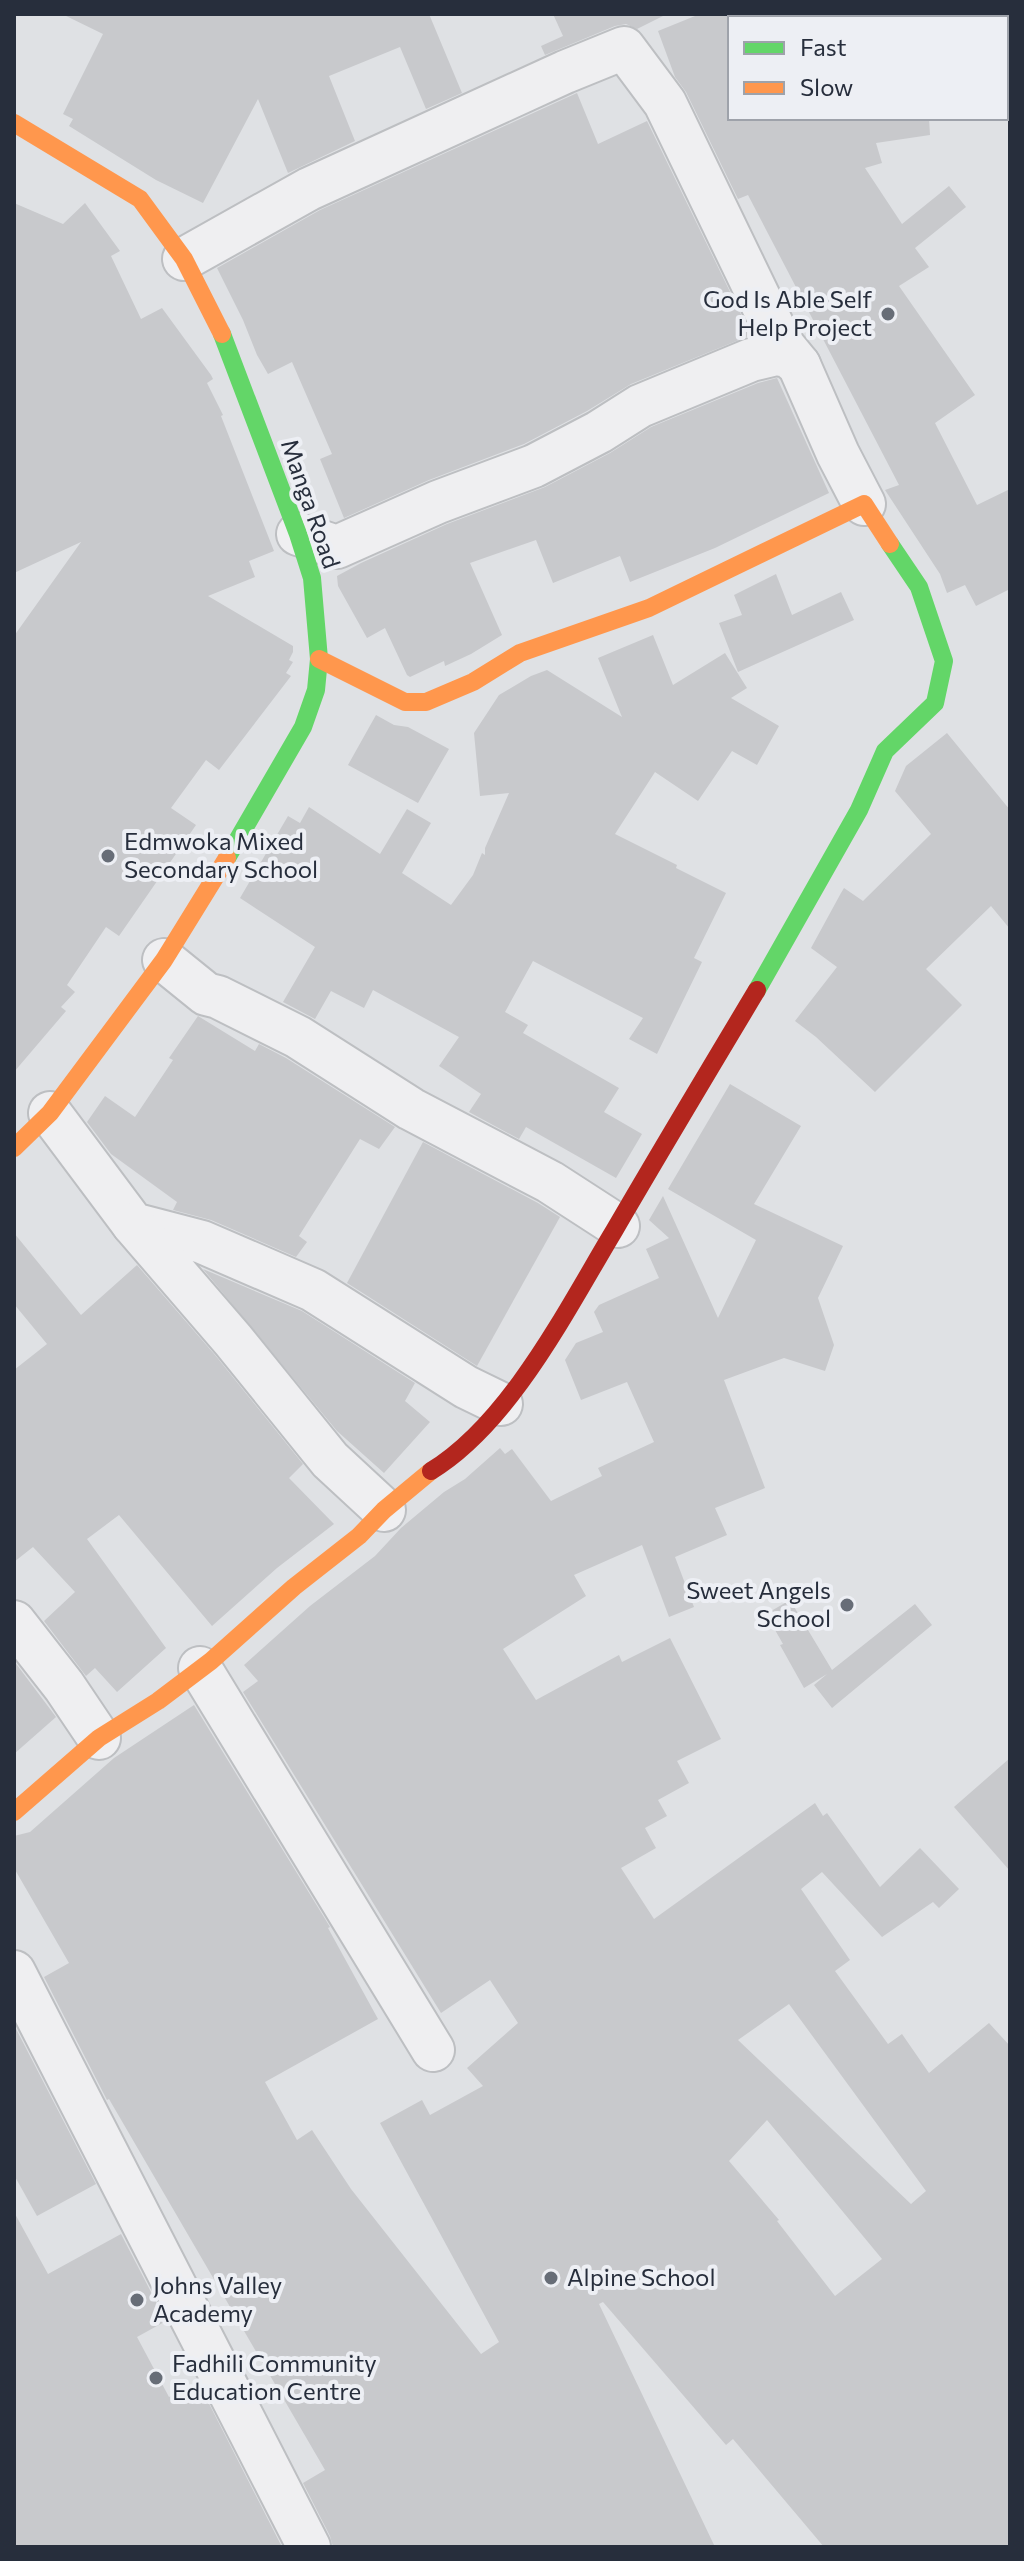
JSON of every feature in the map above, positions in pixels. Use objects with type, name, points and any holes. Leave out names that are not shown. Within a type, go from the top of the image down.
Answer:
[{"type":"street","points":[[14,1812],[99,1738],[158,1701],[200,1668],[488,1425],[548,1341],[802,914],[859,810],[885,751],[935,703],[944,661],[919,587],[864,504],[799,365],[781,343],[665,103],[624,48],[309,189],[184,259]]},
{"type":"street","name":"Manga Road","points":[[14,123],[140,199],[184,259],[221,331],[298,534],[312,578],[319,659],[316,690],[303,727],[198,907],[164,960],[50,1113],[14,1148]]},
{"type":"street","points":[[298,534],[337,547],[438,502],[534,466],[599,432],[640,406],[751,360],[776,354],[788,356],[799,365]]},
{"type":"street","points":[[319,659],[405,702],[426,702],[473,682],[520,653],[649,608],[864,504]]},
{"type":"street","points":[[164,960],[206,994],[298,1037],[411,1109],[550,1182],[618,1226]]},
{"type":"street","points":[[50,1113],[133,1224],[233,1340],[330,1460],[384,1510]]},
{"type":"street","points":[[133,1224],[202,1242],[313,1290],[466,1387],[501,1404]]},
{"type":"street","points":[[14,1622],[64,1686],[99,1738]]},
{"type":"street","points":[[200,1668],[433,2050]]},
{"type":"street","points":[[14,1972],[309,2547]]},
{"type":"building","points":[[62,14],[429,14],[462,93],[426,109],[400,47],[329,76],[355,141],[288,173],[258,99],[203,203],[156,180],[69,126],[73,119],[63,114],[103,34]]},
{"type":"building","points":[[553,14],[667,14],[637,29],[626,24],[615,26],[545,55],[541,46],[563,36]]},
{"type":"building","points":[[700,14],[730,14],[728,120],[929,120],[930,135],[876,143],[882,163],[865,168],[902,224],[949,186],[966,207],[915,248],[929,267],[899,286],[975,395],[935,423],[977,505],[1010,489],[1010,589],[976,606],[965,585],[947,593],[940,574],[885,490],[899,485],[748,195],[738,199],[686,92],[675,77],[658,31]]},
{"type":"building","points":[[577,93],[598,144],[647,121],[751,335],[631,384],[524,444],[429,480],[344,518],[320,459],[332,454],[292,362],[268,374],[217,268],[320,210]]},
{"type":"building","points":[[14,203],[63,224],[85,203],[120,251],[111,256],[141,319],[162,308],[211,375],[213,379],[207,383],[223,415],[274,551],[249,561],[255,577],[208,596],[293,646],[289,660],[293,662],[286,673],[291,676],[219,770],[206,760],[171,808],[196,825],[119,936],[106,927],[67,985],[75,992],[61,1007],[66,1011],[14,1072],[14,636],[81,542],[14,573]]},
{"type":"building","points":[[777,378],[829,493],[715,548],[630,582],[620,556],[553,583],[536,540],[470,563],[502,635],[445,666],[444,661],[410,677],[385,628],[367,638],[338,586],[337,576],[361,563],[447,524],[545,487],[610,453],[651,427]]},
{"type":"building","points":[[776,574],[792,615],[841,592],[854,620],[738,672],[719,623],[742,615],[734,595]]},
{"type":"building","points":[[653,635],[673,685],[725,653],[747,688],[731,698],[779,726],[757,765],[732,751],[698,801],[655,772],[615,834],[726,893],[694,958],[702,962],[657,1054],[629,1039],[643,1018],[533,961],[505,1012],[528,1025],[523,1033],[619,1088],[604,1112],[642,1134],[616,1178],[526,1127],[519,1139],[469,1112],[481,1094],[439,1066],[459,1037],[373,990],[364,1008],[331,991],[315,1019],[283,1002],[315,947],[240,898],[288,816],[300,823],[309,807],[380,854],[407,809],[431,823],[402,873],[451,905],[473,875],[482,853],[485,855],[485,848],[509,793],[480,796],[474,733],[499,695],[547,670],[622,717],[598,658]]},
{"type":"building","points":[[376,715],[394,725],[408,727],[449,749],[418,803],[348,765]]},
{"type":"building","points":[[947,733],[1010,810],[1010,929],[991,906],[926,969],[962,1005],[875,1092],[795,1021],[837,967],[811,948],[844,888],[863,901],[931,834],[895,791],[906,766]]},
{"type":"building","points":[[198,1016],[255,1051],[259,1044],[286,1058],[395,1127],[379,1149],[360,1139],[299,1236],[307,1242],[296,1257],[211,1220],[173,1210],[177,1202],[111,1154],[87,1122],[105,1096],[135,1117]]},
{"type":"building","points":[[730,1084],[801,1126],[754,1204],[843,1246],[818,1298],[834,1345],[825,1371],[784,1358],[724,1380],[765,1488],[715,1508],[727,1535],[675,1557],[694,1607],[669,1617],[642,1545],[574,1575],[586,1596],[503,1649],[536,1700],[619,1655],[622,1662],[670,1638],[721,1739],[677,1761],[689,1783],[658,1800],[667,1816],[645,1828],[656,1848],[621,1868],[654,1919],[815,1803],[823,1816],[827,1813],[880,1887],[920,1848],[959,1889],[939,1908],[933,1902],[882,1937],[822,1872],[801,1889],[850,1960],[835,1971],[888,2044],[902,2034],[929,2073],[989,2023],[1010,2046],[1010,2547],[824,2547],[733,2439],[726,2445],[603,2302],[599,2304],[715,2547],[333,2547],[303,2483],[325,2470],[107,2100],[44,1977],[69,1963],[14,1868],[14,1836],[30,1832],[114,1758],[194,1705],[330,1927],[378,2019],[265,2082],[297,2140],[312,2130],[351,2189],[481,2354],[499,2342],[380,2123],[422,2100],[430,2115],[483,2086],[467,2068],[518,2023],[490,1980],[441,2013],[243,1692],[258,1681],[244,1665],[310,1606],[375,1556],[401,1528],[500,1448],[505,1454],[512,1449],[551,1501],[602,1476],[598,1468],[654,1442],[627,1382],[581,1400],[565,1360],[576,1343],[603,1332],[594,1312],[599,1305],[659,1278],[646,1249],[669,1238],[649,1220],[663,1196],[718,1318],[756,1240],[668,1189]],"holes":[[[789,2004],[926,2191],[911,2204],[738,2040]],[[767,2120],[882,2259],[835,2296],[779,2220],[729,2161]]]},
{"type":"building","points":[[423,1142],[560,1217],[477,1366],[347,1283]]},
{"type":"building","points":[[14,1233],[81,1315],[137,1265],[303,1464],[289,1478],[334,1524],[277,1568],[212,1626],[119,1515],[87,1539],[166,1648],[117,1692],[95,1668],[86,1676],[44,1621],[75,1592],[33,1547],[14,1562],[14,1370],[47,1344],[14,1304]]},
{"type":"building","points":[[203,1269],[302,1311],[415,1383],[405,1401],[430,1422],[384,1473],[337,1431]]},
{"type":"building","points":[[790,1600],[832,1670],[915,1604],[932,1625],[832,1708],[814,1685],[827,1674],[804,1688],[766,1614]]},
{"type":"building","points":[[14,1661],[56,1717],[14,1754]]},
{"type":"building","points":[[1010,1758],[1010,1871],[954,1807]]},
{"type":"building","points":[[14,2025],[96,2184],[37,2216],[14,2175]]},
{"type":"building","points":[[14,2212],[48,2274],[121,2234],[166,2321],[137,2337],[169,2397],[198,2382],[282,2547],[14,2547]]},
{"type":"traffic: fast","points":[[222,334],[312,578],[319,659],[316,690],[303,727],[227,858]]},
{"type":"traffic: fast","points":[[757,990],[859,810],[885,751],[935,703],[944,661],[919,587],[890,544]]},
{"type":"traffic: slow","points":[[14,123],[140,199],[184,259],[222,334]]},
{"type":"traffic: slow","points":[[319,659],[405,702],[426,702],[473,682],[520,653],[649,608],[864,504],[890,544]]},
{"type":"traffic: slow","points":[[14,1148],[50,1113],[164,960],[227,858]]},
{"type":"traffic: slow","points":[[14,1812],[99,1738],[158,1701],[211,1661],[431,1471]]},
{"type":"traffic: jam","points":[[431,1471],[460,1450],[486,1424],[534,1362],[577,1295],[757,990]]},
{"type":"place","name":"God Is Able Self Help Project","points":[[888,314]]},
{"type":"place","name":"Edmwoka Mixed Secondary School","points":[[108,856]]},
{"type":"place","name":"Sweet Angels School","points":[[847,1605]]},
{"type":"place","name":"Alpine School","points":[[551,2278]]},
{"type":"place","name":"Johns Valley Academy","points":[[137,2300]]},
{"type":"place","name":"Fadhili Community Education Centre","points":[[156,2378]]}]
